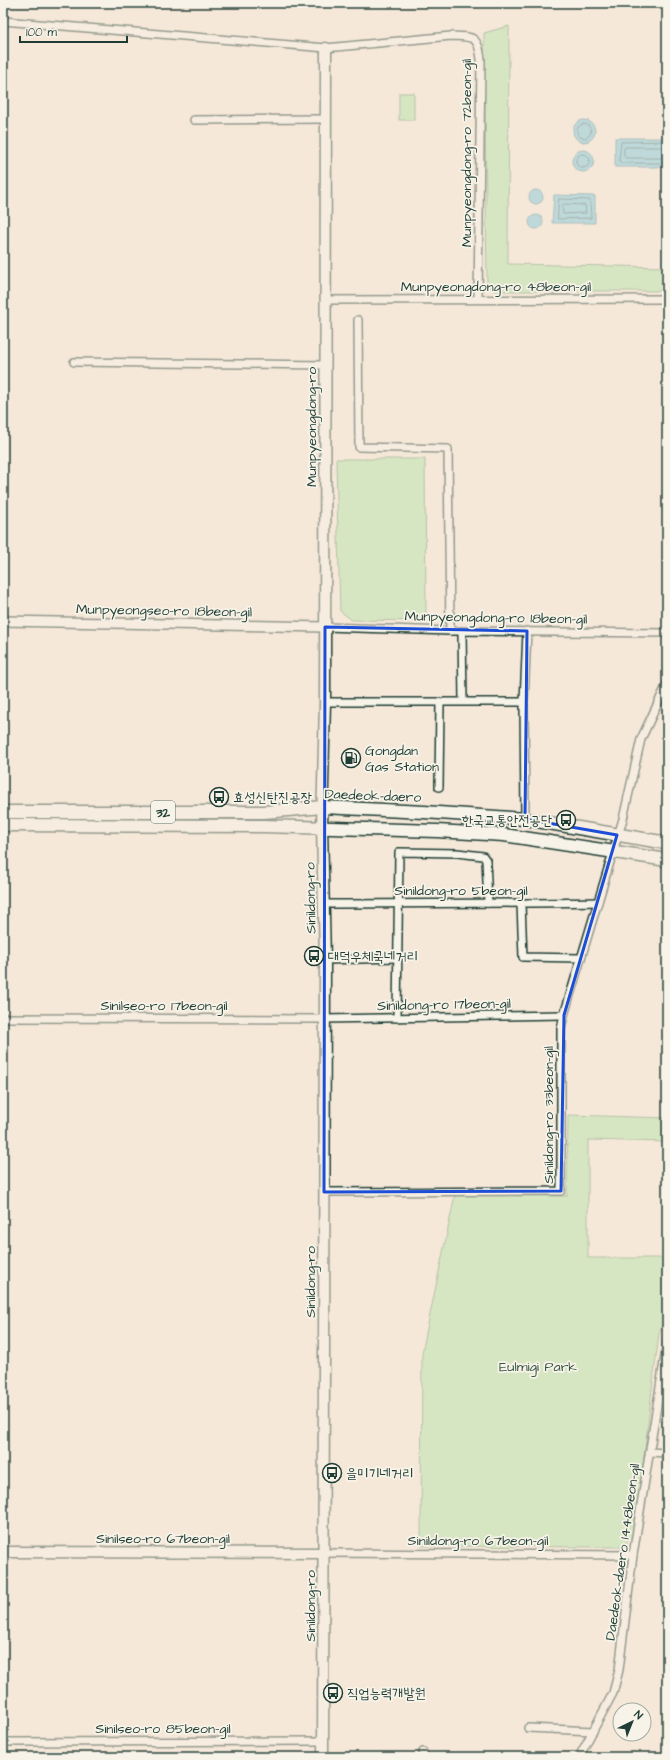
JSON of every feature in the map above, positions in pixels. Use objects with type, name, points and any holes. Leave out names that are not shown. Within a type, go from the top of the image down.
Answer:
[{"type":"main road","name":"Munpyeongdong-ro","points":[[323,807],[326,702],[326,48]]},
{"type":"main road","name":"Daedeok-daero","points":[[3,812],[264,812],[323,807],[525,819],[667,843]]},
{"type":"main road","name":"Sinildong-ro","points":[[323,807],[322,826],[325,960],[324,1757]]},
{"type":"main road","name":"32","points":[[3,825],[322,826],[504,835],[612,853],[667,860]]},
{"type":"main road","name":"Sinilseo-ro 67beon-gil","points":[[3,1552],[324,1552]]},
{"type":"street","points":[[3,21],[326,48]]},
{"type":"street","name":"Munpyeongdong-ro 72beon-gil","points":[[326,48],[451,36],[470,37],[477,41],[481,59],[478,299]]},
{"type":"street","points":[[194,120],[326,119]]},
{"type":"street","name":"Munpyeongdong-ro 48beon-gil","points":[[325,300],[667,299]]},
{"type":"street","points":[[358,320],[359,447],[448,449],[450,631]]},
{"type":"street","points":[[74,362],[325,366]]},
{"type":"street","name":"Munpyeongseo-ro 18beon-gil","points":[[3,621],[325,626]]},
{"type":"street","name":"Munpyeongdong-ro 18beon-gil","points":[[325,626],[450,631],[667,633]]},
{"type":"street","points":[[462,631],[463,701]]},
{"type":"street","points":[[525,819],[524,702],[527,631]]},
{"type":"street","name":"Sinildong-ro 33beon-gil","points":[[324,1192],[561,1191],[561,1029],[564,1014],[623,819],[642,739],[667,684]]},
{"type":"street","points":[[326,702],[524,702]]},
{"type":"street","points":[[439,787],[440,702]]},
{"type":"street","points":[[397,1018],[399,852],[457,853],[483,856],[486,860],[488,903]]},
{"type":"street","name":"Sinildong-ro 5beon-gil","points":[[324,904],[521,904],[598,902]]},
{"type":"street","points":[[521,904],[523,957],[580,958]]},
{"type":"street","points":[[325,960],[397,958]]},
{"type":"street","name":"Sinildong-ro 17beon-gil","points":[[324,1019],[564,1014]]},
{"type":"street","name":"Sinilseo-ro 17beon-gil","points":[[3,1018],[324,1019]]},
{"type":"street","name":"Daedeok-daero 1448beon-gil","points":[[579,1757],[612,1693],[619,1670],[633,1555],[667,1343]]},
{"type":"street","points":[[650,1452],[667,1453]]},
{"type":"street","name":"Sinildong-ro 67beon-gil","points":[[324,1552],[633,1555]]},
{"type":"street","points":[[528,1728],[593,1732]]},
{"type":"street","name":"Sinilseo-ro 85beon-gil","points":[[3,1742],[323,1741]]},
{"type":"highlighted area","points":[[325,627],[527,631],[525,819],[617,835],[564,1015],[561,1191],[324,1192]]},
{"type":"green space","points":[[509,26],[508,264],[667,267],[667,291],[494,291],[487,284],[484,33]]},
{"type":"green space","points":[[399,93],[414,93],[414,120],[399,120]]},
{"type":"green space","points":[[336,459],[425,459],[426,621],[352,620],[340,611]]},
{"type":"green space","name":"Eulmigi Park","points":[[568,1115],[667,1118],[667,1142],[588,1140],[588,1258],[667,1258],[667,1306],[659,1334],[635,1533],[622,1547],[421,1546],[422,1353],[455,1195],[567,1196]]},
{"type":"water","points":[[584,120],[592,123],[595,131],[592,139],[584,142],[576,139],[573,131],[576,123]]},
{"type":"water","points":[[615,138],[667,138],[667,167],[615,167]]},
{"type":"water","points":[[583,150],[591,153],[594,161],[591,169],[583,172],[575,169],[572,161],[575,153]]},
{"type":"water","points":[[533,190],[539,190],[543,194],[543,200],[539,204],[533,204],[529,200],[529,194]]},
{"type":"water","points":[[554,195],[595,196],[595,223],[552,223]]},
{"type":"water","points":[[533,215],[539,215],[543,219],[543,225],[539,229],[533,229],[529,225],[529,219]]},
{"type":"place","name":"Gongdan Gas Station","points":[[351,758]]},
{"type":"place","name":"효성신탄진공장","points":[[219,797]]},
{"type":"place","name":"한국교통안전공단","points":[[566,820]]},
{"type":"place","name":"대덕우체국네거리","points":[[314,956]]},
{"type":"place","name":"을미기네거리","points":[[332,1473]]},
{"type":"place","name":"직업능력개발원","points":[[333,1693]]}]
